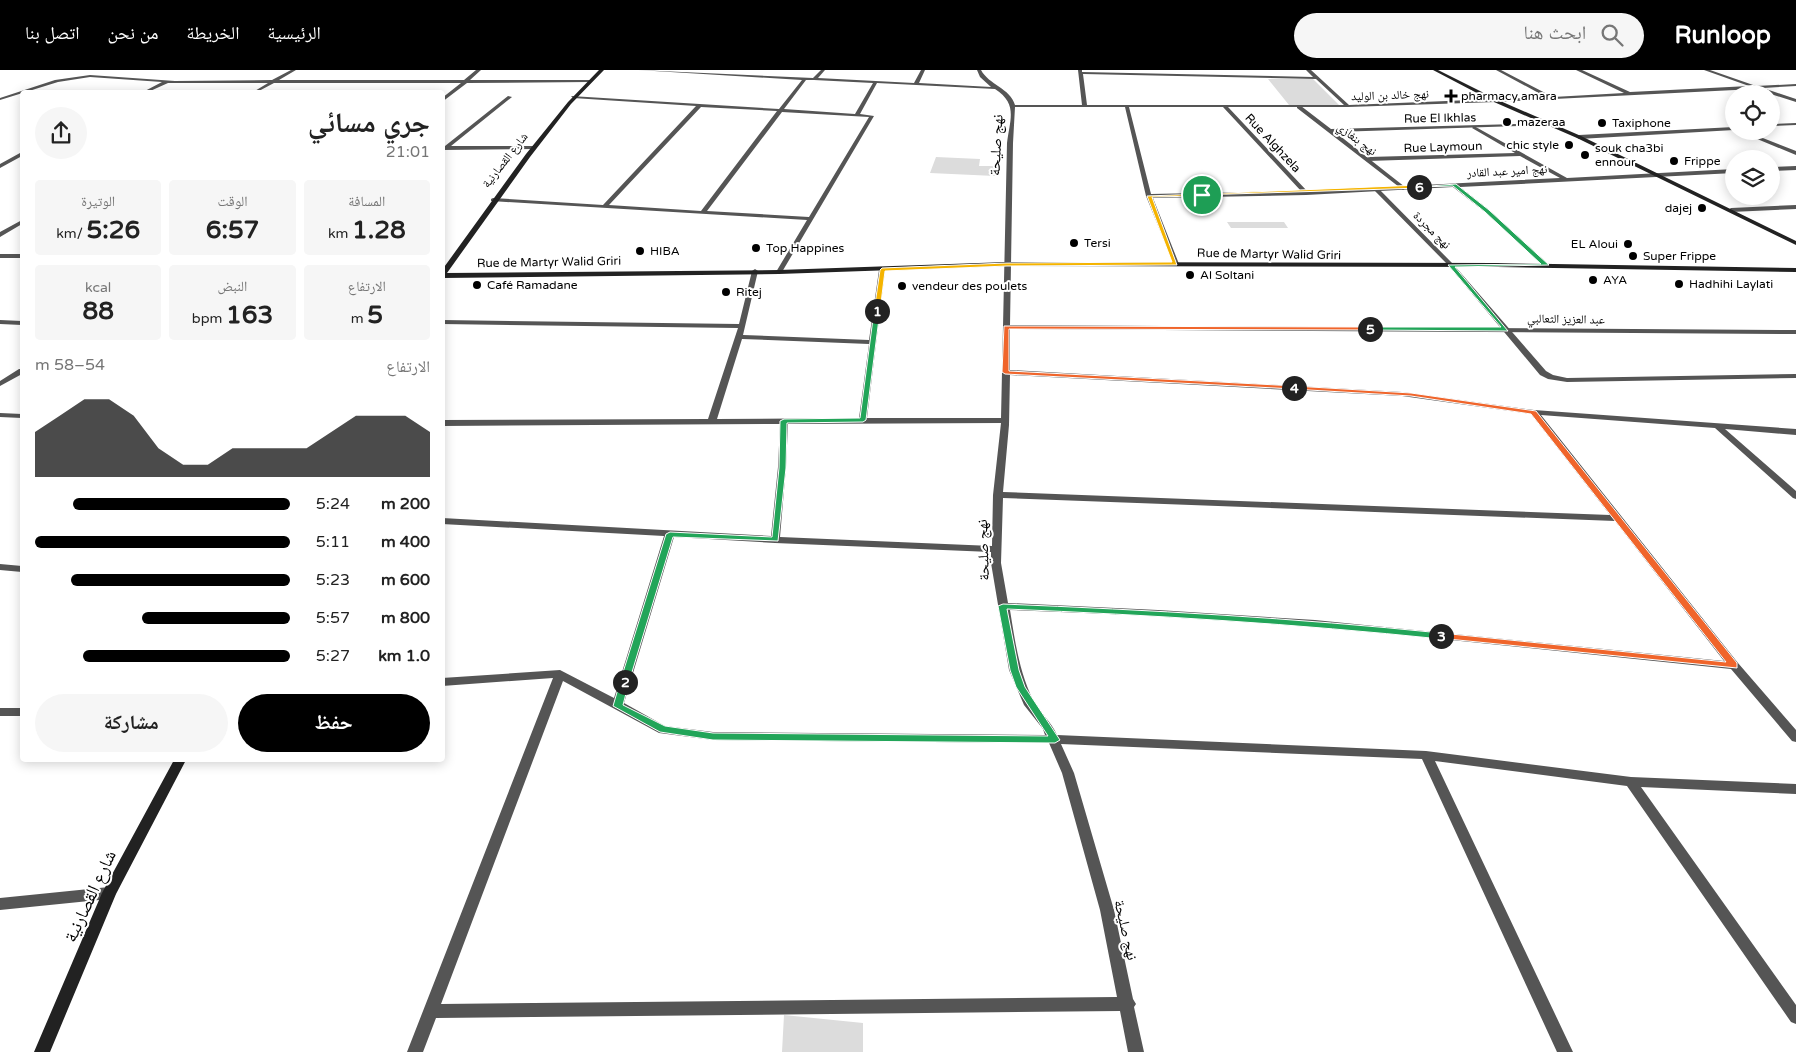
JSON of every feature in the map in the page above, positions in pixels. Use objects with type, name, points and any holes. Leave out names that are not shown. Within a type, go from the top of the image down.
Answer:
[{"type":"street","points":[[259,90],[294,70]]},
{"type":"street","points":[[445,99],[479,70]]},
{"type":"street","name":"شارع القصارنية","points":[[445,273],[493,200],[533,148],[573,98],[602,70]]},
{"type":"street","points":[[640,70],[997,88]]},
{"type":"street","points":[[814,78],[823,70]]},
{"type":"street","points":[[916,84],[923,70]]},
{"type":"street","name":"نهج صليحة","points":[[979,70],[986,82],[1007,95],[1013,106],[1010,144],[1005,420],[998,495],[996,549],[1003,606],[1015,670],[1021,687],[1055,740],[1068,773],[1104,901],[1128,1004],[1136,1052]]},
{"type":"street","points":[[1308,70],[1348,106]]},
{"type":"street","points":[[1435,70],[1496,101],[1579,137],[1796,243]]},
{"type":"street","points":[[1498,70],[1553,98]]},
{"type":"street","points":[[1578,70],[1628,94]]},
{"type":"street","points":[[1706,70],[1749,85]]},
{"type":"street","points":[[1085,106],[1080,71],[1316,78]]},
{"type":"street","points":[[26,90],[81,77],[167,82],[589,82]]},
{"type":"street","points":[[703,212],[805,78]]},
{"type":"street","points":[[150,90],[167,82]]},
{"type":"street","points":[[856,114],[876,82]]},
{"type":"street","name":"نهج خالد بن الوليد","points":[[1780,85],[1796,84]]},
{"type":"street","name":"نهج خالد بن الوليد","points":[[1013,106],[1348,106],[1496,101],[1725,89]]},
{"type":"street","points":[[0,100],[20,92]]},
{"type":"street","points":[[445,147],[510,96]]},
{"type":"street","points":[[1780,96],[1796,101]]},
{"type":"street","points":[[573,98],[856,114],[873,117],[779,272]]},
{"type":"street","points":[[605,206],[700,106]]},
{"type":"street","points":[[1127,107],[1149,196],[1176,264]]},
{"type":"street","name":"Rue Alghzela","points":[[1225,107],[1306,193]]},
{"type":"street","name":"نهج بنغازي","points":[[1299,107],[1403,188]]},
{"type":"street","name":"Rue El Ikhlas","points":[[1330,131],[1550,124]]},
{"type":"street","points":[[1780,125],[1796,124]]},
{"type":"street","points":[[1474,127],[1566,180]]},
{"type":"street","points":[[1579,137],[1725,128]]},
{"type":"street","points":[[1763,140],[1796,153]]},
{"type":"street","points":[[445,148],[533,148]]},
{"type":"street","name":"Rue Laymoun","points":[[1368,159],[1520,154]]},
{"type":"street","points":[[0,166],[20,156]]},
{"type":"street","points":[[0,162],[8,162]]},
{"type":"street","points":[[1780,169],[1796,168]]},
{"type":"street","name":"نهج امير عبد القادر","points":[[1149,196],[1306,193],[1725,171]]},
{"type":"street","points":[[1454,185],[1487,211],[1546,265]]},
{"type":"street","name":"نهج مجردة","points":[[1376,189],[1451,265],[1543,373],[1550,377],[1567,380],[1796,376]]},
{"type":"street","points":[[493,200],[812,219]]},
{"type":"street","points":[[1730,210],[1796,207]]},
{"type":"street","points":[[0,235],[20,223]]},
{"type":"street","points":[[0,256],[20,256]]},
{"type":"street","name":"Rue de Martyr Walid Griri","points":[[445,276],[882,270],[1007,264],[1546,265],[1796,270]]},
{"type":"street","points":[[863,420],[882,270]]},
{"type":"street","points":[[712,421],[740,337],[755,272]]},
{"type":"street","points":[[445,322],[741,326]]},
{"type":"street","points":[[1,323],[20,323]]},
{"type":"street","name":"عبد العزيز الثعالبي","points":[[1006,327],[1796,332]]},
{"type":"street","points":[[740,337],[873,342]]},
{"type":"street","points":[[0,384],[20,372]]},
{"type":"street","points":[[1005,372],[1402,394],[1534,412],[1719,428],[1796,432]]},
{"type":"street","points":[[1534,412],[1734,666],[1796,738]]},
{"type":"street","points":[[0,415],[20,416]]},
{"type":"street","points":[[445,423],[1005,420]]},
{"type":"street","points":[[775,540],[782,468],[784,421]]},
{"type":"street","points":[[1719,428],[1796,496]]},
{"type":"street","points":[[998,495],[1617,518]]},
{"type":"street","points":[[445,521],[775,540],[996,549]]},
{"type":"street","points":[[617,706],[670,534]]},
{"type":"street","points":[[0,567],[20,569]]},
{"type":"street","points":[[1003,606],[1315,623],[1734,666]]},
{"type":"street","points":[[416,1052],[560,674]]},
{"type":"street","points":[[445,682],[560,674],[664,730],[713,736],[1055,740],[1426,755],[1631,782],[1796,789]]},
{"type":"street","points":[[0,712],[20,712]]},
{"type":"street","points":[[1426,755],[1565,1052]]},
{"type":"street","name":"شارع القصارنية","points":[[42,1052],[109,893],[179,762]]},
{"type":"street","points":[[1631,782],[1796,1017]]},
{"type":"street","points":[[0,904],[109,893]]},
{"type":"street","points":[[431,1011],[1128,1004]]},
{"type":"shaded area","points":[[1268,79],[1313,79],[1339,105],[1289,105]]},
{"type":"shaded area","points":[[936,157],[980,159],[979,166],[997,166],[995,176],[930,173]]},
{"type":"shaded area","points":[[1227,222],[1284,222],[1288,228],[1231,228]]},
{"type":"shaded area","points":[[784,1015],[863,1023],[863,1052],[782,1052]]},
{"type":"place","name":"pharmacy amara","points":[[1451,96]]},
{"type":"place","name":"mazeraa","points":[[1507,122]]},
{"type":"place","name":"Taxiphone","points":[[1602,123]]},
{"type":"place","name":"chic style","points":[[1569,145]]},
{"type":"place","name":"souk cha3bi ennour","points":[[1585,155]]},
{"type":"place","name":"Frippe","points":[[1674,161]]},
{"type":"place","name":"dajej","points":[[1702,208]]},
{"type":"place","name":"Tersi","points":[[1074,243]]},
{"type":"place","name":"EL Aloui","points":[[1628,244]]},
{"type":"place","name":"Top Happines","points":[[756,248]]},
{"type":"place","name":"HIBA","points":[[640,251]]},
{"type":"place","name":"Super Frippe","points":[[1633,256]]},
{"type":"place","name":"Al Soltani","points":[[1190,275]]},
{"type":"place","name":"AYA","points":[[1593,280]]},
{"type":"place","name":"Hadhihi Laylati","points":[[1679,284]]},
{"type":"place","name":"Café Ramadane","points":[[477,285]]},
{"type":"place","name":"vendeur des poulets","points":[[902,286]]},
{"type":"place","name":"Ritej","points":[[726,292]]},
{"type":"route","points":[[1454,185],[1487,211],[1546,265],[1451,265],[1506,329],[1006,327],[1005,372],[1402,394],[1534,412],[1734,666],[1315,623],[1003,606],[1015,670],[1021,687],[1030,705],[1048,727],[1055,740],[713,736],[664,730],[617,706],[670,534],[775,540],[782,468],[784,421],[863,420],[882,270],[1007,264],[1176,264],[1149,196],[1202,195],[1306,193],[1454,185]]}]
